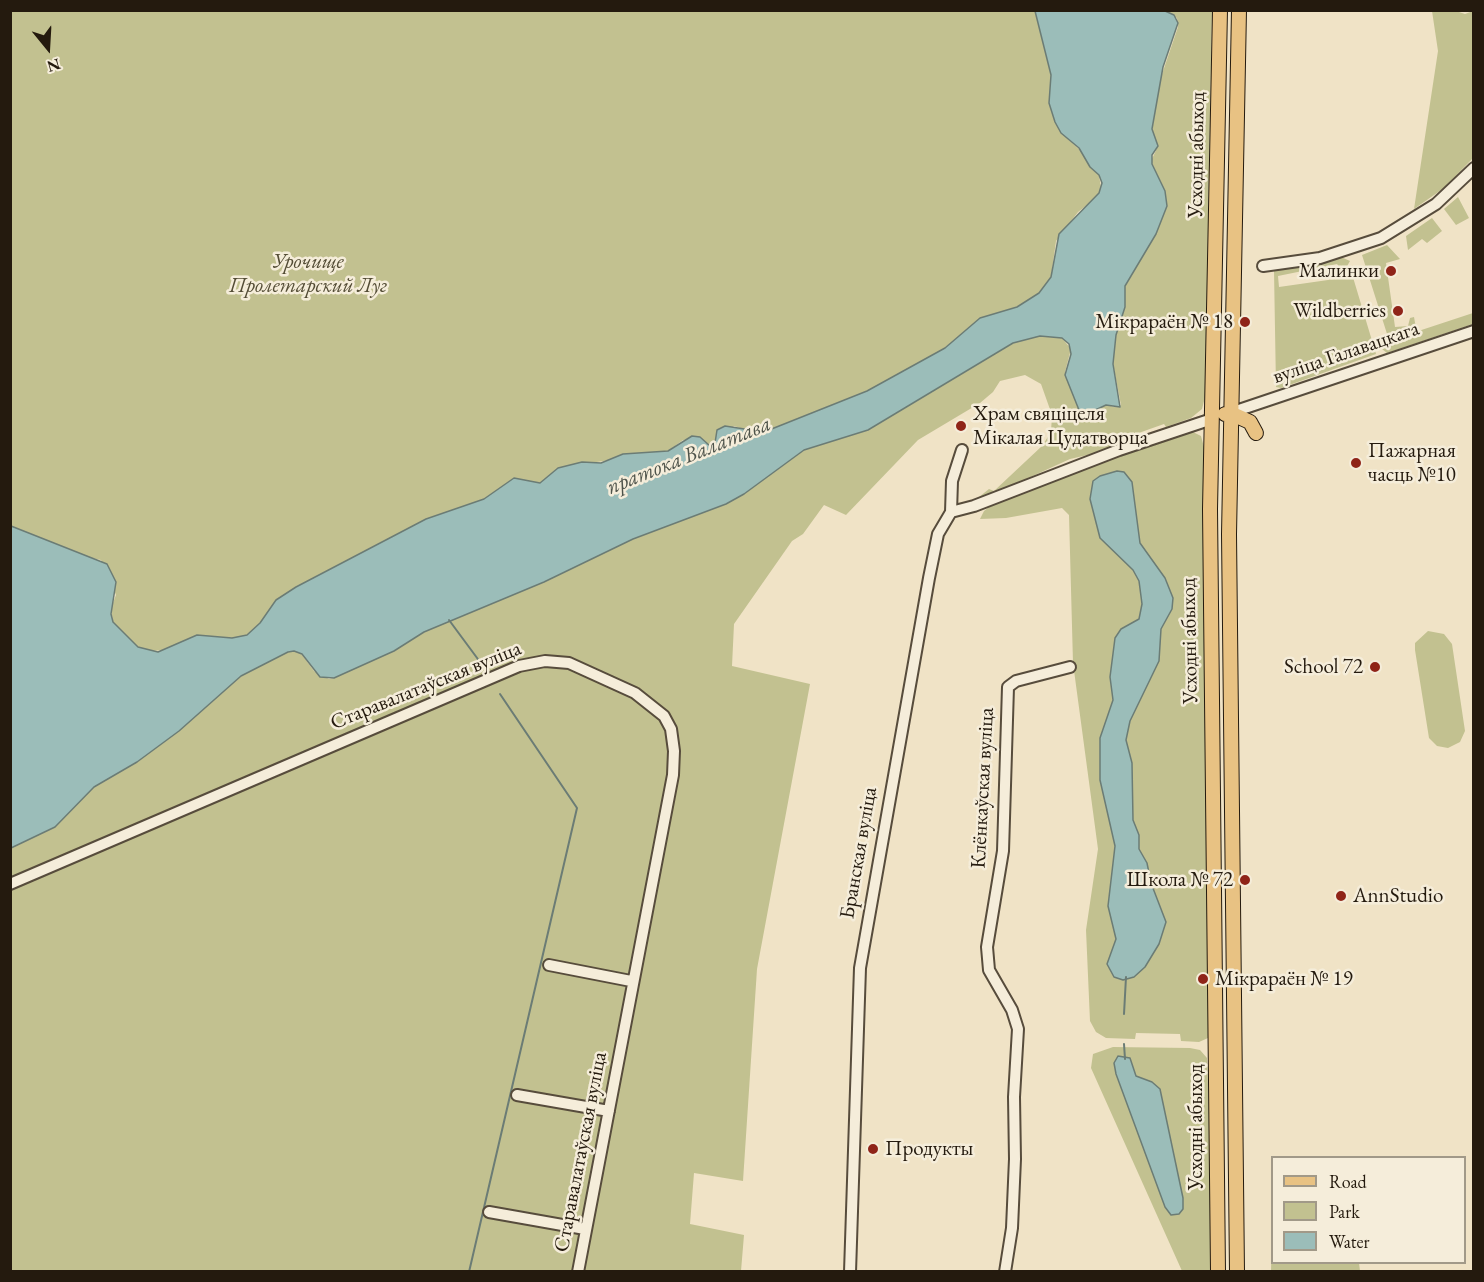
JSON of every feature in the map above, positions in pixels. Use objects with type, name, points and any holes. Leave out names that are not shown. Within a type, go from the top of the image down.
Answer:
[{"type":"main road","name":"Усходні абыход","points":[[1218,1272],[1210,509],[1220,10]]},
{"type":"main road","name":"Усходні абыход","points":[[1237,1272],[1229,534],[1239,10]]},
{"type":"main road","points":[[1212,419],[1230,412],[1250,422],[1256,433]]},
{"type":"street","points":[[1263,266],[1341,253],[1392,233],[1436,204],[1473,168]]},
{"type":"street","name":"вуліца Галавацкага","points":[[1230,412],[1473,331]]},
{"type":"street","points":[[951,512],[974,506],[1119,450],[1212,419]]},
{"type":"street","name":"Бранская вуліца","points":[[850,1272],[860,968],[930,569],[938,534],[951,512],[952,481],[962,450]]},
{"type":"street","name":"Старавалатаўская вуліца","points":[[10,884],[519,666],[545,661],[569,663],[635,693],[664,716],[671,729],[674,751],[673,775],[578,1272]]},
{"type":"street","name":"Клёнкаўская вуліца","points":[[1005,1272],[1012,1228],[1015,1159],[1014,1097],[1018,1029],[1012,1010],[990,969],[987,947],[1003,850],[1008,687],[1016,681],[1070,667]]},
{"type":"street","points":[[549,965],[632,981]]},
{"type":"street","points":[[517,1095],[609,1111]]},
{"type":"street","points":[[489,1212],[585,1229]]},
{"type":"green space","name":"Урочище Пролетарский Луг","points":[[10,11],[1035,11],[1051,75],[1049,103],[1055,122],[1082,152],[1090,167],[1099,175],[1101,188],[1097,197],[1078,212],[1056,241],[1051,277],[1039,293],[1017,307],[980,318],[945,348],[867,391],[764,432],[752,432],[734,426],[710,446],[702,439],[683,440],[668,451],[558,468],[540,483],[514,478],[485,499],[426,519],[296,587],[276,600],[260,623],[247,635],[232,638],[197,635],[165,650],[150,651],[138,647],[113,622],[111,608],[116,595],[101,560],[77,555],[11,526]]},
{"type":"green space","points":[[1165,11],[1212,11],[1205,397],[1202,409],[1191,418],[1166,427],[1164,424],[1116,441],[1118,448],[1070,459],[969,505],[989,489],[994,491],[1042,446],[1051,432],[1052,415],[1041,384],[1025,375],[1000,381],[993,392],[980,403],[918,440],[846,515],[824,505],[803,534],[792,541],[734,624],[732,666],[810,684],[757,969],[743,1181],[694,1173],[690,1224],[744,1235],[741,1271],[11,1272],[11,848],[55,827],[94,787],[137,762],[179,731],[241,676],[288,652],[300,652],[314,671],[329,679],[334,678],[394,651],[424,632],[544,582],[633,539],[726,504],[744,494],[804,450],[868,430],[1013,343],[1040,336],[1062,338],[1071,349],[1065,372],[1079,410],[1093,412],[1106,405],[1115,407],[1121,405],[1113,364],[1116,335],[1125,302],[1125,286],[1156,234],[1167,206],[1165,191],[1151,161],[1158,146],[1152,132],[1159,83],[1178,27],[1177,18]]},
{"type":"green space","points":[[1432,11],[1456,11],[1465,14],[1473,11],[1473,158],[1444,188],[1414,209],[1438,51]]},
{"type":"green space","points":[[1458,197],[1469,218],[1456,225],[1444,209]]},
{"type":"green space","points":[[1432,218],[1442,231],[1427,243],[1422,239],[1408,250],[1406,236]]},
{"type":"green space","points":[[1387,245],[1400,259],[1386,263],[1395,327],[1408,326],[1410,318],[1414,317],[1416,328],[1388,337],[1362,255]]},
{"type":"green space","points":[[1341,257],[1350,261],[1346,268],[1340,268],[1337,264],[1278,276],[1279,287],[1342,278],[1345,274],[1352,274],[1376,354],[1281,388],[1276,387],[1274,271]]},
{"type":"green space","points":[[1473,313],[1473,324],[1387,353],[1382,349],[1382,343]]},
{"type":"green space","points":[[1191,431],[1201,436],[1204,447],[1210,1031],[1208,1038],[1199,1042],[1181,1041],[1180,1034],[1136,1033],[1135,1039],[1106,1038],[1096,1032],[1090,1021],[1086,930],[1098,849],[1073,663],[1069,515],[1062,508],[1006,518],[980,519],[984,511],[993,504],[1068,472]]},
{"type":"green space","points":[[1428,631],[1444,634],[1452,644],[1465,731],[1460,742],[1448,748],[1437,746],[1429,738],[1415,650],[1415,643]]},
{"type":"green space","points":[[1113,1047],[1190,1048],[1200,1050],[1207,1058],[1215,1271],[1182,1271],[1091,1068],[1093,1054]]},
{"type":"green space","points":[[1271,1264],[1359,1264],[1360,1271],[1271,1271]]},
{"type":"water","name":"пратока Валатава","points":[[1035,11],[1165,11],[1174,15],[1178,23],[1163,67],[1152,129],[1158,146],[1152,155],[1152,164],[1165,191],[1167,206],[1156,234],[1125,286],[1125,307],[1116,335],[1113,364],[1120,407],[1106,405],[1089,413],[1079,410],[1065,375],[1071,354],[1069,344],[1062,338],[1040,336],[1013,343],[868,430],[804,450],[744,494],[726,504],[633,539],[544,582],[424,632],[394,651],[334,678],[320,677],[302,654],[294,651],[288,652],[241,676],[179,731],[137,762],[94,787],[55,827],[11,848],[11,526],[107,564],[116,582],[111,614],[113,622],[138,647],[158,652],[197,635],[232,638],[247,635],[260,623],[276,600],[296,587],[426,519],[484,499],[514,478],[540,483],[558,468],[582,462],[601,463],[623,454],[668,451],[692,436],[700,437],[710,446],[715,443],[717,430],[725,426],[764,432],[867,391],[945,348],[980,318],[1017,307],[1039,293],[1051,277],[1059,234],[1099,193],[1102,183],[1099,175],[1090,167],[1079,148],[1061,133],[1055,122],[1049,103],[1051,75]]},
{"type":"water","points":[[1117,471],[1124,472],[1132,482],[1140,543],[1165,578],[1173,598],[1172,609],[1161,629],[1159,661],[1130,721],[1126,740],[1132,763],[1133,820],[1139,835],[1139,849],[1147,863],[1151,883],[1166,922],[1159,944],[1145,967],[1134,977],[1123,980],[1114,977],[1107,964],[1116,939],[1108,906],[1115,846],[1100,780],[1100,738],[1113,700],[1110,677],[1115,638],[1121,629],[1139,619],[1142,604],[1139,581],[1133,570],[1100,538],[1090,499],[1093,481],[1100,476]]},
{"type":"water","points":[[1118,1056],[1130,1058],[1136,1076],[1152,1082],[1160,1089],[1183,1198],[1183,1209],[1179,1214],[1171,1215],[1165,1207],[1116,1074],[1114,1063]]},
{"type":"waterway","points":[[449,620],[483,666]]},
{"type":"waterway","points":[[469,1272],[577,808],[500,694]]},
{"type":"waterway","points":[[1124,1014],[1126,977]]},
{"type":"waterway","points":[[1124,1044],[1125,1059]]},
{"type":"place","name":"Малинки","points":[[1391,271]]},
{"type":"place","name":"Wildberries","points":[[1398,311]]},
{"type":"place","name":"Мікрараён № 18","points":[[1245,322]]},
{"type":"place","name":"Храм свяціцеля Мікалая Цудатворца","points":[[961,426]]},
{"type":"place","name":"Пажарная часць №10","points":[[1356,463]]},
{"type":"place","name":"School 72","points":[[1375,667]]},
{"type":"place","name":"Школа № 72","points":[[1245,880]]},
{"type":"place","name":"AnnStudio","points":[[1341,896]]},
{"type":"place","name":"Мікрараён № 19","points":[[1203,979]]},
{"type":"place","name":"Продукты","points":[[873,1149]]}]
